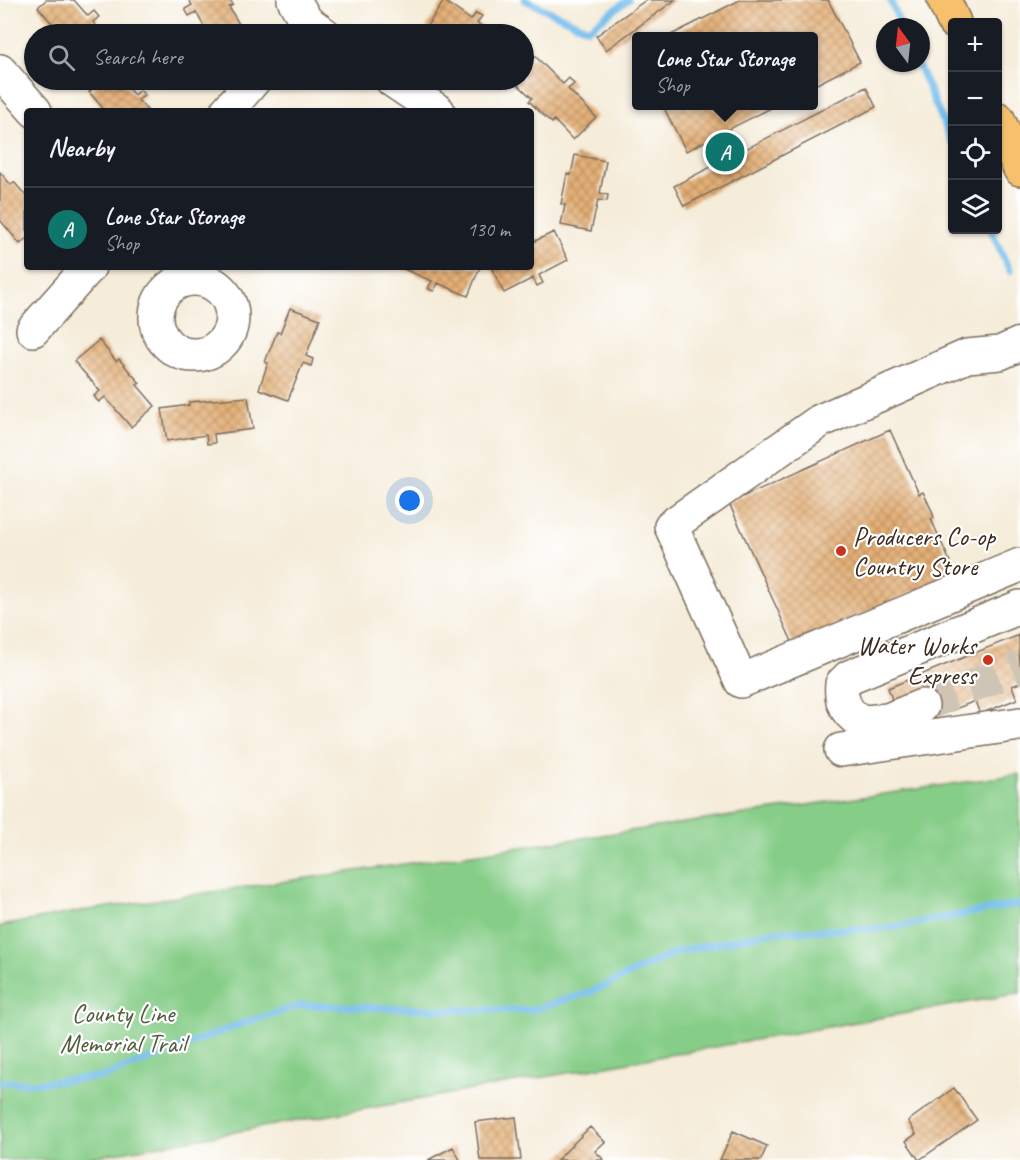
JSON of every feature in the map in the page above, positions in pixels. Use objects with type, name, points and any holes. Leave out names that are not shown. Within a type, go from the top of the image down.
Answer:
[{"type":"main road","points":[[944,0],[952,18]]},
{"type":"main road","points":[[1001,126],[1020,169]]},
{"type":"street","points":[[0,71],[32,108]]},
{"type":"street","points":[[229,108],[245,90]]},
{"type":"street","points":[[407,90],[434,108]]},
{"type":"street","points":[[33,330],[86,270]]},
{"type":"street","points":[[1020,344],[1000,353],[967,356],[820,421],[671,526],[741,681],[1020,565]]},
{"type":"street","points":[[922,706],[888,720],[864,722],[847,710],[842,698],[842,684],[849,676],[1020,607]]},
{"type":"street","points":[[841,750],[1020,724]]},
{"type":"green space","name":"County Line Memorial Trail","points":[[1020,774],[1020,993],[76,1160],[0,1160],[0,926],[81,911]]},
{"type":"building","points":[[46,0],[74,0],[88,16],[94,11],[99,17],[93,22],[95,24],[53,24],[38,7]]},
{"type":"building","points":[[189,0],[230,0],[233,5],[229,7],[239,24],[203,24],[196,12],[189,16],[185,9],[192,5]]},
{"type":"building","points":[[646,0],[675,0],[606,50],[596,36]]},
{"type":"building","points":[[740,0],[828,0],[860,62],[818,83],[818,32],[677,32]]},
{"type":"building","points":[[444,1],[471,20],[476,13],[482,16],[478,24],[428,24]]},
{"type":"building","points":[[534,57],[563,84],[569,78],[574,84],[568,89],[596,117],[573,140],[554,120],[552,123],[529,101],[532,98],[524,90],[534,90]]},
{"type":"building","points":[[866,87],[876,107],[684,206],[674,186]]},
{"type":"building","points":[[91,90],[129,90],[134,95],[140,90],[145,95],[138,100],[145,108],[102,108],[89,92]]},
{"type":"building","points":[[665,110],[767,110],[686,151]]},
{"type":"building","points":[[575,155],[606,161],[600,193],[608,195],[607,201],[598,200],[591,231],[561,225],[565,205],[561,204],[567,174],[571,175]]},
{"type":"building","points":[[0,172],[11,185],[14,182],[24,194],[24,241],[20,244],[0,220]]},
{"type":"building","points":[[554,232],[568,260],[539,275],[543,283],[537,286],[533,278],[504,293],[492,270],[534,270],[534,240]]},
{"type":"building","points":[[406,270],[479,270],[468,296],[438,283],[434,291],[431,290],[428,288],[432,281]]},
{"type":"building","points":[[290,308],[320,319],[306,356],[313,359],[311,366],[303,363],[288,400],[259,389],[268,363],[265,362]]},
{"type":"building","points":[[99,340],[116,361],[119,359],[140,383],[137,385],[155,406],[131,427],[105,397],[99,402],[96,399],[94,396],[100,391],[74,361]]},
{"type":"building","points":[[248,397],[253,429],[214,434],[215,443],[207,444],[206,435],[167,441],[162,409],[189,405],[189,402]]},
{"type":"building","name":"Producers Co-op Country Store","points":[[890,430],[919,494],[923,492],[932,511],[934,518],[931,519],[955,573],[794,646],[729,503]]},
{"type":"building","name":"Water Works Express","points":[[1019,635],[1020,683],[1012,686],[1017,699],[980,714],[975,701],[928,720],[921,690],[893,702],[888,688]]},
{"type":"building","points":[[954,1088],[977,1120],[919,1160],[906,1141],[916,1134],[908,1121]]},
{"type":"building","points":[[516,1117],[521,1160],[480,1160],[475,1122]]},
{"type":"building","points":[[590,1127],[605,1142],[595,1151],[604,1160],[557,1160]]},
{"type":"building","points":[[733,1131],[767,1146],[761,1160],[720,1160]]},
{"type":"building","points":[[453,1147],[460,1160],[428,1160]]},
{"type":"waterway","points":[[525,0],[588,29],[628,0]]},
{"type":"waterway","points":[[890,0],[898,18]]},
{"type":"waterway","points":[[921,72],[948,133]]},
{"type":"waterway","points":[[993,234],[1010,271]]},
{"type":"waterway","points":[[0,1082],[33,1083],[103,1077],[246,1022],[302,1005],[532,1010],[591,992],[677,952],[771,932],[888,928],[1020,904]]},
{"type":"tunnel","points":[[922,706],[1020,667]]},
{"type":"place","name":"Lone Star Storage","points":[[725,152]]},
{"type":"place","name":"Producers Co-op Country Store","points":[[841,551]]},
{"type":"place","name":"Water Works Express","points":[[988,660]]}]
